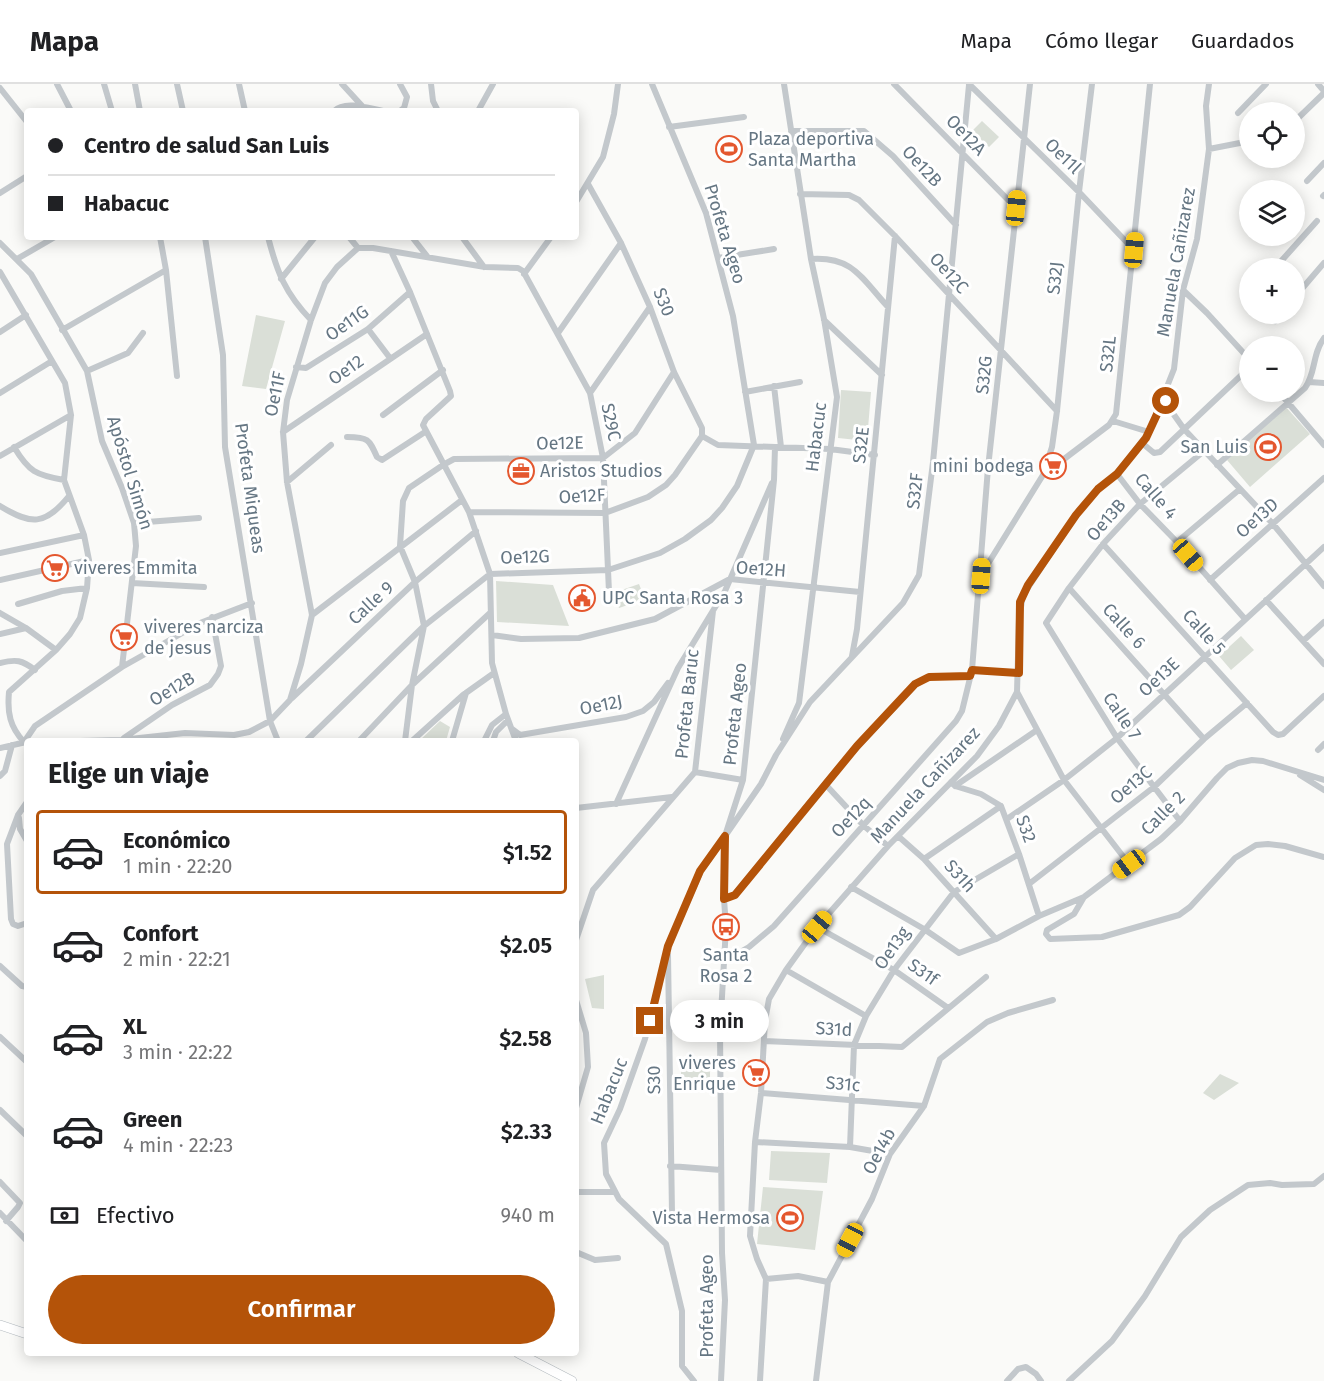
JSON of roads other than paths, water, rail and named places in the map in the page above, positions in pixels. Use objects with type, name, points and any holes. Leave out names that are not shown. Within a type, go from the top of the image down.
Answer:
[{"type":"street","points":[[57,84],[69,108]]},
{"type":"street","points":[[104,84],[111,108]]},
{"type":"street","points":[[135,84],[139,108]]},
{"type":"street","points":[[177,84],[182,108]]},
{"type":"street","points":[[239,84],[244,108]]},
{"type":"street","points":[[342,84],[363,108]]},
{"type":"street","points":[[400,84],[407,97],[402,108]]},
{"type":"street","points":[[431,84],[433,101],[436,108]]},
{"type":"street","points":[[480,108],[494,84]]},
{"type":"street","points":[[579,198],[600,164],[605,150],[616,104],[618,84]]},
{"type":"street","name":"Profeta Ageo","points":[[652,84],[706,213],[733,316],[754,445]]},
{"type":"street","name":"Habacuc","points":[[776,755],[799,704],[837,404],[824,319],[800,194],[784,84]]},
{"type":"street","name":"Oe12A","points":[[894,84],[1016,208]]},
{"type":"street","name":"S32F","points":[[725,836],[761,784],[776,755],[810,702],[907,597],[919,575],[933,462],[969,84]]},
{"type":"street","name":"Oe11l","points":[[969,84],[1079,192],[1134,250]]},
{"type":"street","name":"S32G","points":[[971,673],[981,576],[988,468],[1029,84]]},
{"type":"street","name":"S32J","points":[[1043,475],[1052,447],[1057,411],[1092,84]]},
{"type":"street","name":"S32L","points":[[1113,421],[1116,414],[1150,84]]},
{"type":"street","name":"Manuela Cañizarez","points":[[760,1381],[766,1279],[750,1236],[755,1142],[769,999],[786,970],[817,927],[888,846],[953,784],[999,726],[1017,692],[1019,619],[1023,595],[1076,515],[1098,489],[1117,474],[1149,432],[1165,397],[1174,369],[1183,290],[1197,238],[1209,148],[1206,106],[1209,84]]},
{"type":"street","points":[[1238,113],[1266,84]]},
{"type":"street","points":[[1305,111],[1324,92],[1318,84]]},
{"type":"street","points":[[0,88],[24,118]]},
{"type":"street","points":[[337,108],[347,105],[358,108]]},
{"type":"street","points":[[669,127],[744,117]]},
{"type":"street","name":"Oe12B","points":[[791,131],[864,131],[893,156],[956,225]]},
{"type":"street","points":[[1209,148],[1239,143]]},
{"type":"street","points":[[1307,181],[1324,163]]},
{"type":"street","points":[[0,193],[24,178]]},
{"type":"street","name":"S30","points":[[588,184],[621,243],[650,307],[674,372],[702,428],[702,436]]},
{"type":"street","name":"Oe12C","points":[[800,194],[854,197],[865,205],[1057,411]]},
{"type":"street","points":[[1284,258],[1317,221]]},
{"type":"street","name":"S32E","points":[[852,657],[857,629],[875,455],[895,236]]},
{"type":"street","points":[[17,259],[50,240]]},
{"type":"street","points":[[161,240],[166,270],[177,376]]},
{"type":"street","name":"Profeta Miqueas","points":[[205,240],[223,355],[225,447],[270,722],[277,738]]},
{"type":"street","points":[[269,240],[281,279],[294,303],[311,320]]},
{"type":"street","points":[[281,279],[313,240]]},
{"type":"street","points":[[351,240],[358,248],[427,256],[485,267],[518,268],[524,274],[549,240]]},
{"type":"street","points":[[414,240],[427,256]]},
{"type":"street","points":[[464,240],[485,267]]},
{"type":"street","name":"Apóstol Simón","points":[[0,243],[31,274],[87,371],[102,441],[134,523],[136,546],[122,667]]},
{"type":"street","points":[[558,333],[621,243]]},
{"type":"street","name":"Oe11F","points":[[270,722],[290,700],[312,615],[287,482],[283,432],[287,400],[311,320],[325,283],[337,267],[358,248]]},
{"type":"street","points":[[718,258],[774,249]]},
{"type":"street","points":[[391,251],[443,370],[451,396],[426,419],[423,425],[469,512],[490,573],[492,663],[515,738]]},
{"type":"street","points":[[811,259],[832,258],[844,262],[888,307]]},
{"type":"street","points":[[1305,285],[1324,263]]},
{"type":"street","points":[[62,330],[166,270]]},
{"type":"street","points":[[0,272],[65,383],[71,415],[64,480],[84,535],[89,560],[87,588],[80,618],[70,634],[57,650],[9,692],[0,692]]},
{"type":"street","name":"S29C","points":[[524,274],[590,393],[603,458],[609,592]]},
{"type":"street","points":[[1183,290],[1239,348]]},
{"type":"street","name":"Oe11G","points":[[296,367],[306,368],[368,329],[410,292]]},
{"type":"street","points":[[590,393],[650,307]]},
{"type":"street","points":[[0,332],[26,315]]},
{"type":"street","points":[[824,319],[882,375]]},
{"type":"street","points":[[368,329],[390,358]]},
{"type":"street","points":[[87,371],[128,353],[143,333]]},
{"type":"street","name":"Oe12","points":[[283,432],[427,334]]},
{"type":"street","points":[[1305,386],[1309,382],[1316,352],[1324,338]]},
{"type":"street","points":[[0,393],[52,361]]},
{"type":"street","points":[[383,415],[443,370]]},
{"type":"street","name":"Oe12E","points":[[443,465],[454,459],[603,458],[634,433],[674,372]]},
{"type":"street","points":[[1142,443],[1157,454],[1239,377]]},
{"type":"street","points":[[745,392],[800,382]]},
{"type":"street","points":[[1309,382],[1324,383]]},
{"type":"street","name":"Profeta Ageo","points":[[721,1381],[725,1300],[722,1252],[720,1031],[726,927],[725,836],[743,780],[778,447],[774,386]]},
{"type":"street","points":[[1165,397],[1184,429],[1273,524],[1324,586]]},
{"type":"street","points":[[1217,465],[1289,402],[1324,445]]},
{"type":"street","points":[[0,456],[71,415]]},
{"type":"street","points":[[981,576],[1043,475],[1113,421],[1149,432]]},
{"type":"street","points":[[347,437],[366,439],[370,442],[377,457],[382,460],[425,432]]},
{"type":"street","points":[[702,436],[716,444],[830,449],[875,455]]},
{"type":"street","name":"Oe12F","points":[[469,512],[605,513],[648,497],[666,485],[702,436]]},
{"type":"street","points":[[287,482],[331,445]]},
{"type":"street","name":"Oe12G","points":[[309,738],[424,626],[490,573],[608,570],[660,553],[685,539],[711,520],[730,497],[754,445]]},
{"type":"street","points":[[14,447],[33,472],[64,480]]},
{"type":"street","name":"Oe13B","points":[[1046,622],[1103,544],[1140,504],[1204,451]]},
{"type":"street","points":[[405,738],[412,685],[424,626],[415,582],[400,546],[403,501],[410,488],[443,465]]},
{"type":"street","name":"Calle 4","points":[[1117,474],[1140,504],[1245,619]]},
{"type":"street","name":"Oe13D","points":[[1210,579],[1324,478]]},
{"type":"street","name":"Profeta Baruc","points":[[579,931],[593,890],[695,772],[713,611],[730,579],[766,493],[774,480]]},
{"type":"street","points":[[1177,542],[1240,489]]},
{"type":"street","points":[[0,506],[17,516],[42,520],[50,516],[69,496]]},
{"type":"street","points":[[312,615],[462,500]]},
{"type":"street","points":[[134,523],[199,518]]},
{"type":"street","name":"Calle 9","points":[[290,700],[415,582],[476,531]]},
{"type":"street","points":[[0,553],[84,535]]},
{"type":"street","name":"Calle 5","points":[[1103,544],[1273,732],[1278,735],[1283,734],[1324,696]]},
{"type":"street","name":"Oe13E","points":[[1007,819],[1064,780],[1116,738],[1324,547]]},
{"type":"street","points":[[0,580],[89,560]]},
{"type":"street","name":"Oe12H","points":[[492,636],[521,639],[579,638],[655,620],[730,579],[860,592]]},
{"type":"street","points":[[132,583],[204,587]]},
{"type":"street","points":[[18,603],[62,591],[87,588]]},
{"type":"street","name":"Calle 6","points":[[1069,588],[1204,739]]},
{"type":"street","points":[[1266,600],[1324,664]]},
{"type":"street","points":[[28,738],[35,726],[122,667],[212,617],[252,603]]},
{"type":"street","points":[[616,804],[678,668],[713,611]]},
{"type":"street","points":[[362,738],[412,685],[490,613]]},
{"type":"street","points":[[0,614],[26,628],[57,650]]},
{"type":"street","name":"Oe12B","points":[[124,738],[172,705],[210,685],[214,680],[221,666],[212,617]]},
{"type":"street","name":"Calle 7","points":[[1046,622],[1116,738],[1180,821]]},
{"type":"street","points":[[1303,641],[1324,622]]},
{"type":"street","points":[[0,634],[26,628]]},
{"type":"street","points":[[0,663],[15,659],[35,670]]},
{"type":"street","name":"Oe12J","points":[[512,729],[520,735],[608,721],[643,711],[654,702],[678,668]]},
{"type":"street","points":[[415,738],[466,692],[494,673]]},
{"type":"street","points":[[724,899],[735,895],[857,746],[915,684],[929,677],[971,673],[1019,673]]},
{"type":"street","name":"Oe12q","points":[[723,962],[749,947],[774,927],[960,716],[971,673]]},
{"type":"street","points":[[9,692],[11,724],[13,730],[24,740]]},
{"type":"street","points":[[453,738],[466,692]]},
{"type":"street","points":[[1017,692],[1064,780],[1129,864]]},
{"type":"street","name":"Oe13C","points":[[1029,884],[1154,787],[1204,739],[1247,703]]},
{"type":"street","points":[[486,738],[492,725],[507,717]]},
{"type":"street","points":[[494,738],[507,717]]},
{"type":"street","points":[[144,738],[185,733],[234,735],[249,732],[270,722]]},
{"type":"street","points":[[953,784],[1037,730]]},
{"type":"street","points":[[0,748],[24,742]]},
{"type":"street","points":[[1318,750],[1324,744]]},
{"type":"street","points":[[0,777],[5,771],[12,745]]},
{"type":"street","name":"Calle 2","points":[[924,929],[959,953],[996,939],[1039,916],[1083,897],[1129,864],[1180,821],[1227,768],[1252,760],[1263,761],[1292,771]]},
{"type":"street","points":[[1292,771],[1324,780]]},
{"type":"street","points":[[1292,771],[1324,790]]},
{"type":"street","points":[[695,772],[743,780]]},
{"type":"street","name":"S32","points":[[953,784],[1001,806],[1039,916]]},
{"type":"street","points":[[826,785],[864,826],[888,846]]},
{"type":"street","points":[[579,808],[672,797]]},
{"type":"street","points":[[24,806],[18,814],[7,844],[11,919],[13,924],[18,926],[24,924]]},
{"type":"street","points":[[924,859],[1001,806]]},
{"type":"street","points":[[18,814],[20,829],[24,835]]},
{"type":"street","name":"Habacuc","points":[[694,1381],[682,1366],[682,1311],[666,1244],[619,1199],[606,1174],[604,1143],[621,1109],[645,1039],[668,946],[700,871],[725,836]]},
{"type":"street","name":"S31h","points":[[898,836],[924,859],[996,939]]},
{"type":"street","points":[[1083,897],[1074,914],[1047,930],[1046,934],[1050,939],[1102,937],[1179,915],[1190,907],[1234,858],[1256,845],[1285,846],[1324,857]]},
{"type":"street","name":"Oe13g","points":[[850,1147],[854,1045],[866,1016],[894,970],[954,891],[1019,854]]},
{"type":"street","points":[[851,888],[924,929]]},
{"type":"street","name":"S31f","points":[[817,927],[894,970],[948,1008]]},
{"type":"street","name":"S30","points":[[668,946],[672,1214]]},
{"type":"street","points":[[0,966],[24,986]]},
{"type":"street","points":[[786,970],[866,1016]]},
{"type":"street","points":[[948,1008],[986,977]]},
{"type":"street","name":"Oe14b","points":[[816,1381],[828,1282],[872,1199],[890,1154],[924,1106],[940,1059],[987,1022],[1008,1013],[1053,1000]]},
{"type":"street","name":"S31d","points":[[764,1041],[902,1047],[948,1008]]},
{"type":"street","points":[[579,1010],[586,1033],[588,1067],[579,1098]]},
{"type":"street","points":[[668,1027],[720,1031]]},
{"type":"street","points":[[0,1037],[24,1059]]},
{"type":"street","name":"S31c","points":[[760,1093],[924,1106]]},
{"type":"street","points":[[0,1110],[24,1133]]},
{"type":"street","points":[[755,1142],[850,1147],[890,1154]]},
{"type":"street","points":[[670,1166],[721,1170]]},
{"type":"street","points":[[1069,1381],[1112,1341],[1145,1296],[1181,1237],[1210,1210],[1248,1185],[1314,1184],[1324,1176]]},
{"type":"street","points":[[0,1182],[20,1203],[6,1221]]},
{"type":"street","points":[[579,1192],[615,1192]]},
{"type":"street","points":[[0,1213],[24,1238]]},
{"type":"street","points":[[579,1253],[595,1260],[618,1258]]},
{"type":"street","points":[[766,1279],[798,1276],[828,1282]]},
{"type":"street","points":[[0,1325],[24,1333]]},
{"type":"street","points":[[524,1356],[572,1381]]},
{"type":"street","points":[[1007,1381],[1018,1369],[1026,1367],[1041,1381]]},
{"type":"place","name":"Plaza deportiva Santa Martha","points":[[729,149]]},
{"type":"place","name":"San Luis","points":[[1268,447]]},
{"type":"place","name":"mini bodega","points":[[1053,466]]},
{"type":"place","name":"Aristos Studios","points":[[521,471]]},
{"type":"place","name":"viveres Emmita","points":[[55,568]]},
{"type":"place","name":"UPC Santa Rosa 3","points":[[582,598]]},
{"type":"place","name":"viveres narciza de jesus","points":[[124,637]]},
{"type":"place","name":"Santa Rosa 2","points":[[726,927]]},
{"type":"place","name":"viveres Enrique","points":[[756,1073]]},
{"type":"place","name":"Vista Hermosa","points":[[790,1218]]}]
